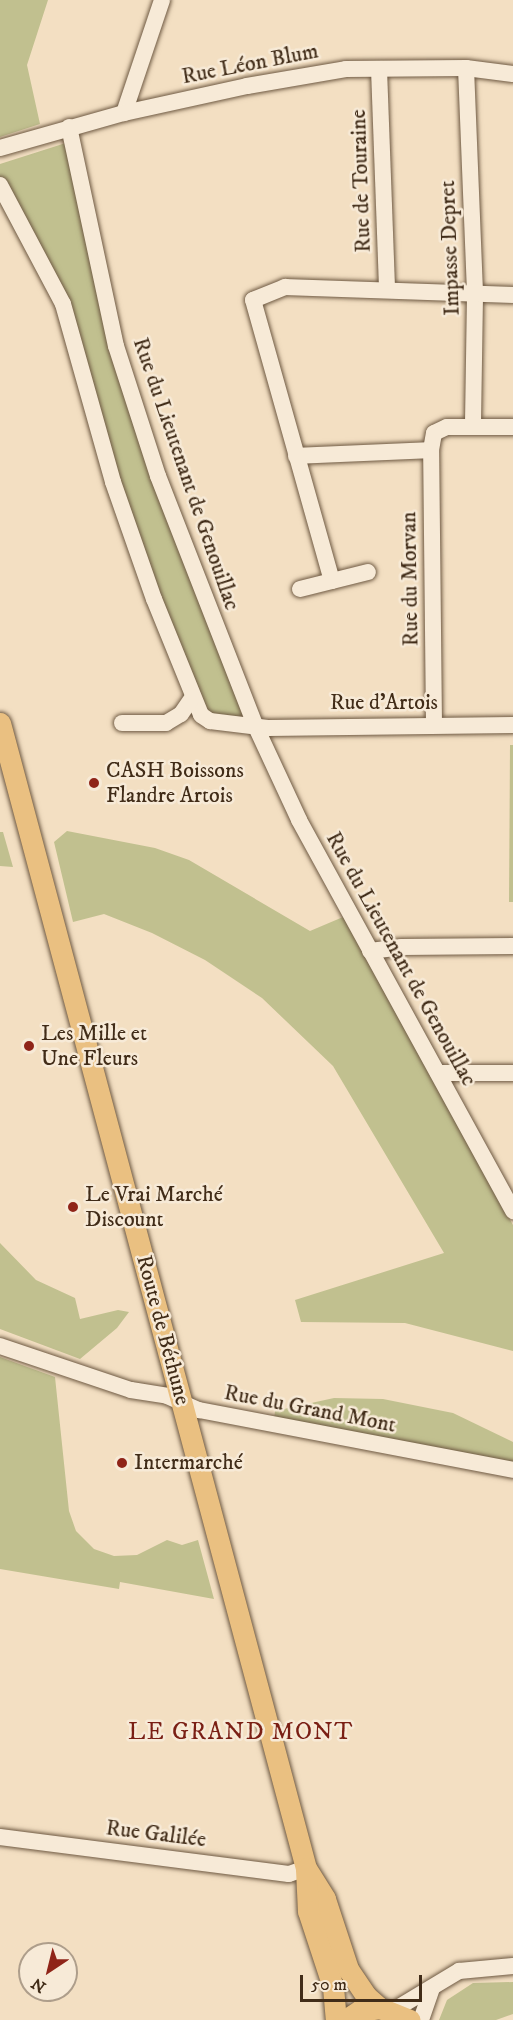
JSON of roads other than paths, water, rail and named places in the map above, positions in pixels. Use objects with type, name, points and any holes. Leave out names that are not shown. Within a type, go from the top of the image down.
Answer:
[{"type":"main road","name":"Route de Béthune","points":[[0,723],[306,1868],[308,1911],[333,1987],[336,2020]]},
{"type":"main road","name":"Route de Béthune","points":[[306,1868],[325,1899],[348,1969],[366,1996],[394,2013]]},
{"type":"main road","points":[[345,2020],[359,2011],[394,2013]]},
{"type":"street","points":[[124,113],[162,0]]},
{"type":"street","name":"Rue Léon Blum","points":[[0,148],[124,113],[255,84],[346,69],[466,68],[513,74]]},
{"type":"street","name":"Impasse Depret","points":[[466,68],[475,296],[473,427]]},
{"type":"street","name":"Rue de Touraine","points":[[379,69],[387,290]]},
{"type":"street","name":"Rue du Lieutenant de Genouillac","points":[[69,127],[116,346],[158,476],[255,725],[299,820],[513,1211]]},
{"type":"street","points":[[0,185],[63,304],[113,482],[192,698],[201,715],[210,722],[255,725]]},
{"type":"street","points":[[332,581],[253,300],[285,287],[387,290],[475,296],[513,295]]},
{"type":"street","name":"Rue du Morvan","points":[[434,725],[430,450],[435,433],[447,427],[473,427]]},
{"type":"street","points":[[473,427],[513,427]]},
{"type":"street","points":[[296,456],[430,450]]},
{"type":"street","points":[[300,589],[368,572]]},
{"type":"street","points":[[122,723],[166,723],[181,714],[192,698]]},
{"type":"street","name":"Rue d'Artois","points":[[255,725],[513,725]]},
{"type":"street","points":[[370,951],[401,947],[513,946]]},
{"type":"street","points":[[438,1073],[513,1073]]},
{"type":"street","name":"Rue du Grand Mont","points":[[0,1346],[199,1410],[513,1470]]},
{"type":"street","name":"Rue Galilée","points":[[0,1837],[289,1874],[306,1868]]},
{"type":"street","points":[[394,2013],[459,1971],[513,1966]]},
{"type":"street","points":[[421,2020],[432,1988]]},
{"type":"place","name":"CASH Boissons Flandre Artois","points":[[94,783]]},
{"type":"place","name":"Les Mille et Une Fleurs","points":[[29,1046]]},
{"type":"place","name":"Le Vrai Marché Discount","points":[[73,1207]]},
{"type":"place","name":"Intermarché","points":[[122,1463]]},
{"type":"district","name":"LE GRAND MONT","points":[[241,1733]]}]
